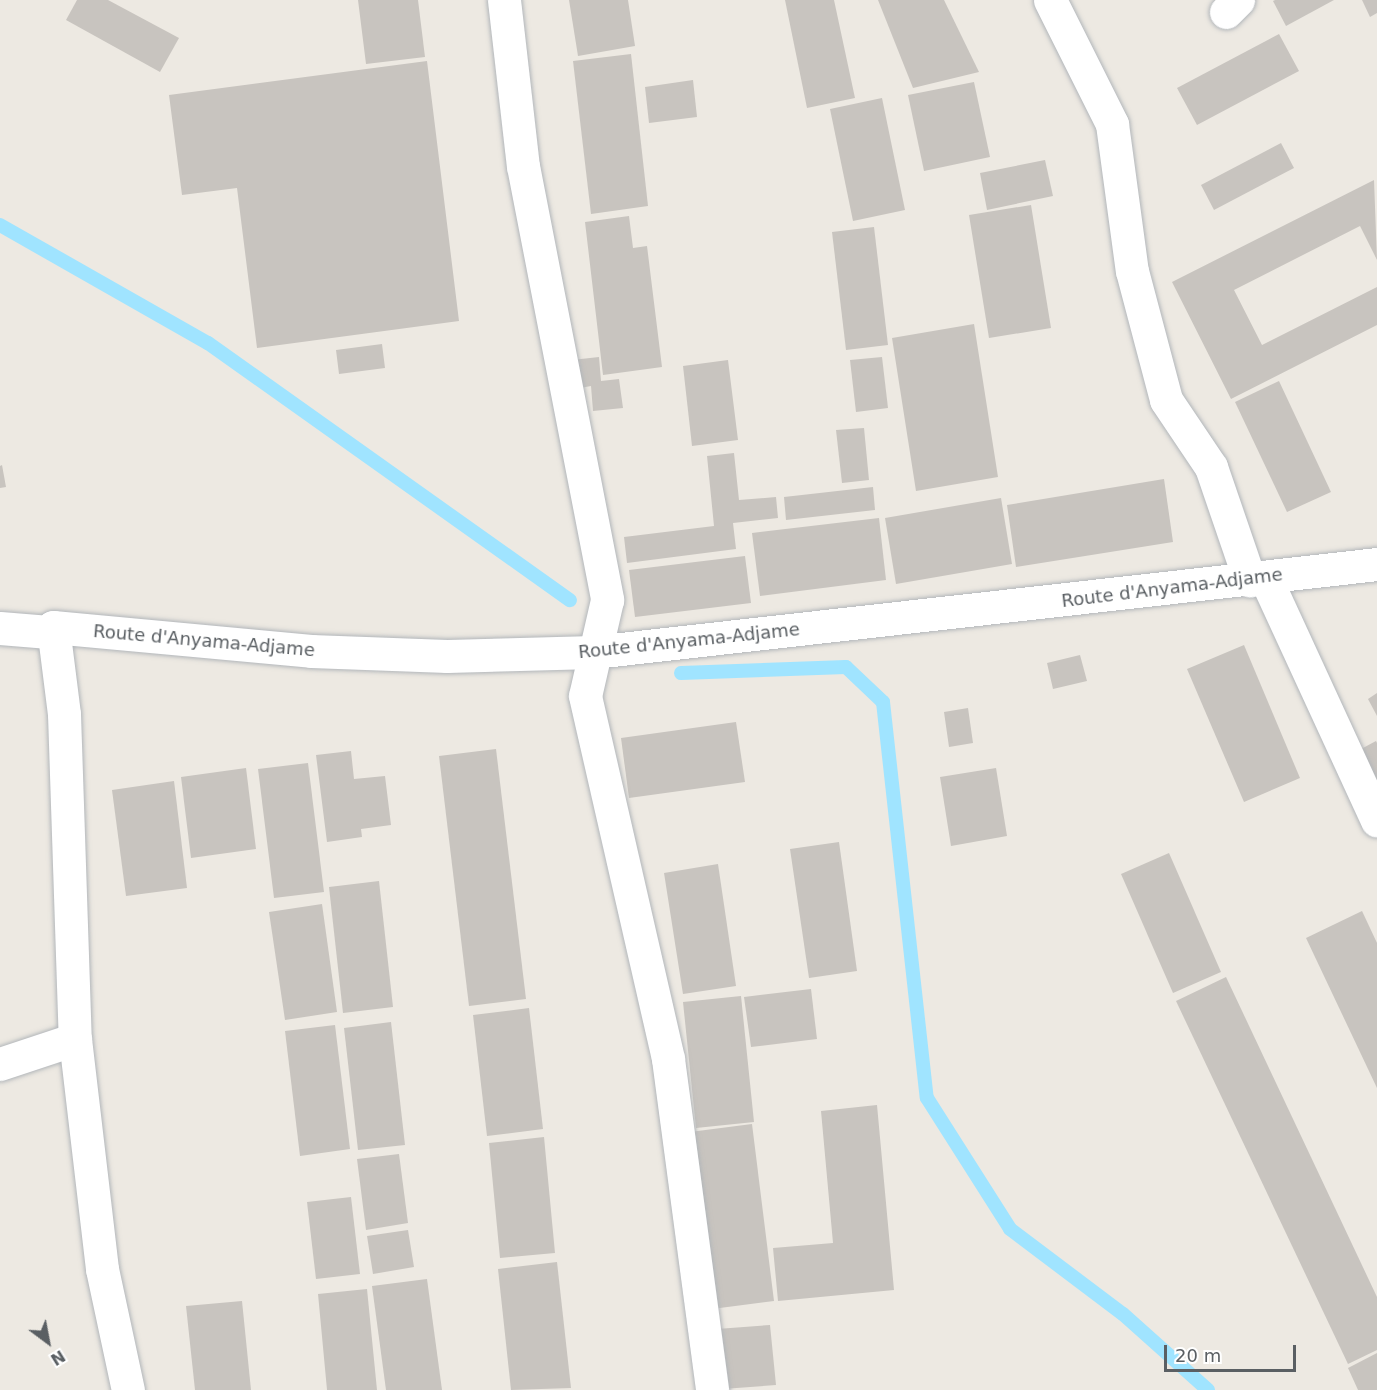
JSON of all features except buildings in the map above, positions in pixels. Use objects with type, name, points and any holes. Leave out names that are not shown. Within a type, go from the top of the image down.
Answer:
[{"type":"street","points":[[504,0],[523,166],[606,600],[585,696],[668,1059],[712,1390]]},
{"type":"street","points":[[1050,0],[1112,124],[1132,271],[1166,400],[1211,467],[1258,579],[1377,821]]},
{"type":"street","name":"Route d'Anyama-Adjame","points":[[0,628],[49,632],[53,627],[310,651],[447,656],[594,652],[1377,564]]},
{"type":"street","points":[[53,627],[64,714],[75,1039],[102,1269],[128,1390]]},
{"type":"street","points":[[0,1064],[75,1039]]},
{"type":"waterway","points":[[0,225],[208,343],[570,600]]},
{"type":"waterway","points":[[681,673],[846,667],[883,702],[927,1098],[1010,1229],[1123,1314],[1208,1390]]}]
